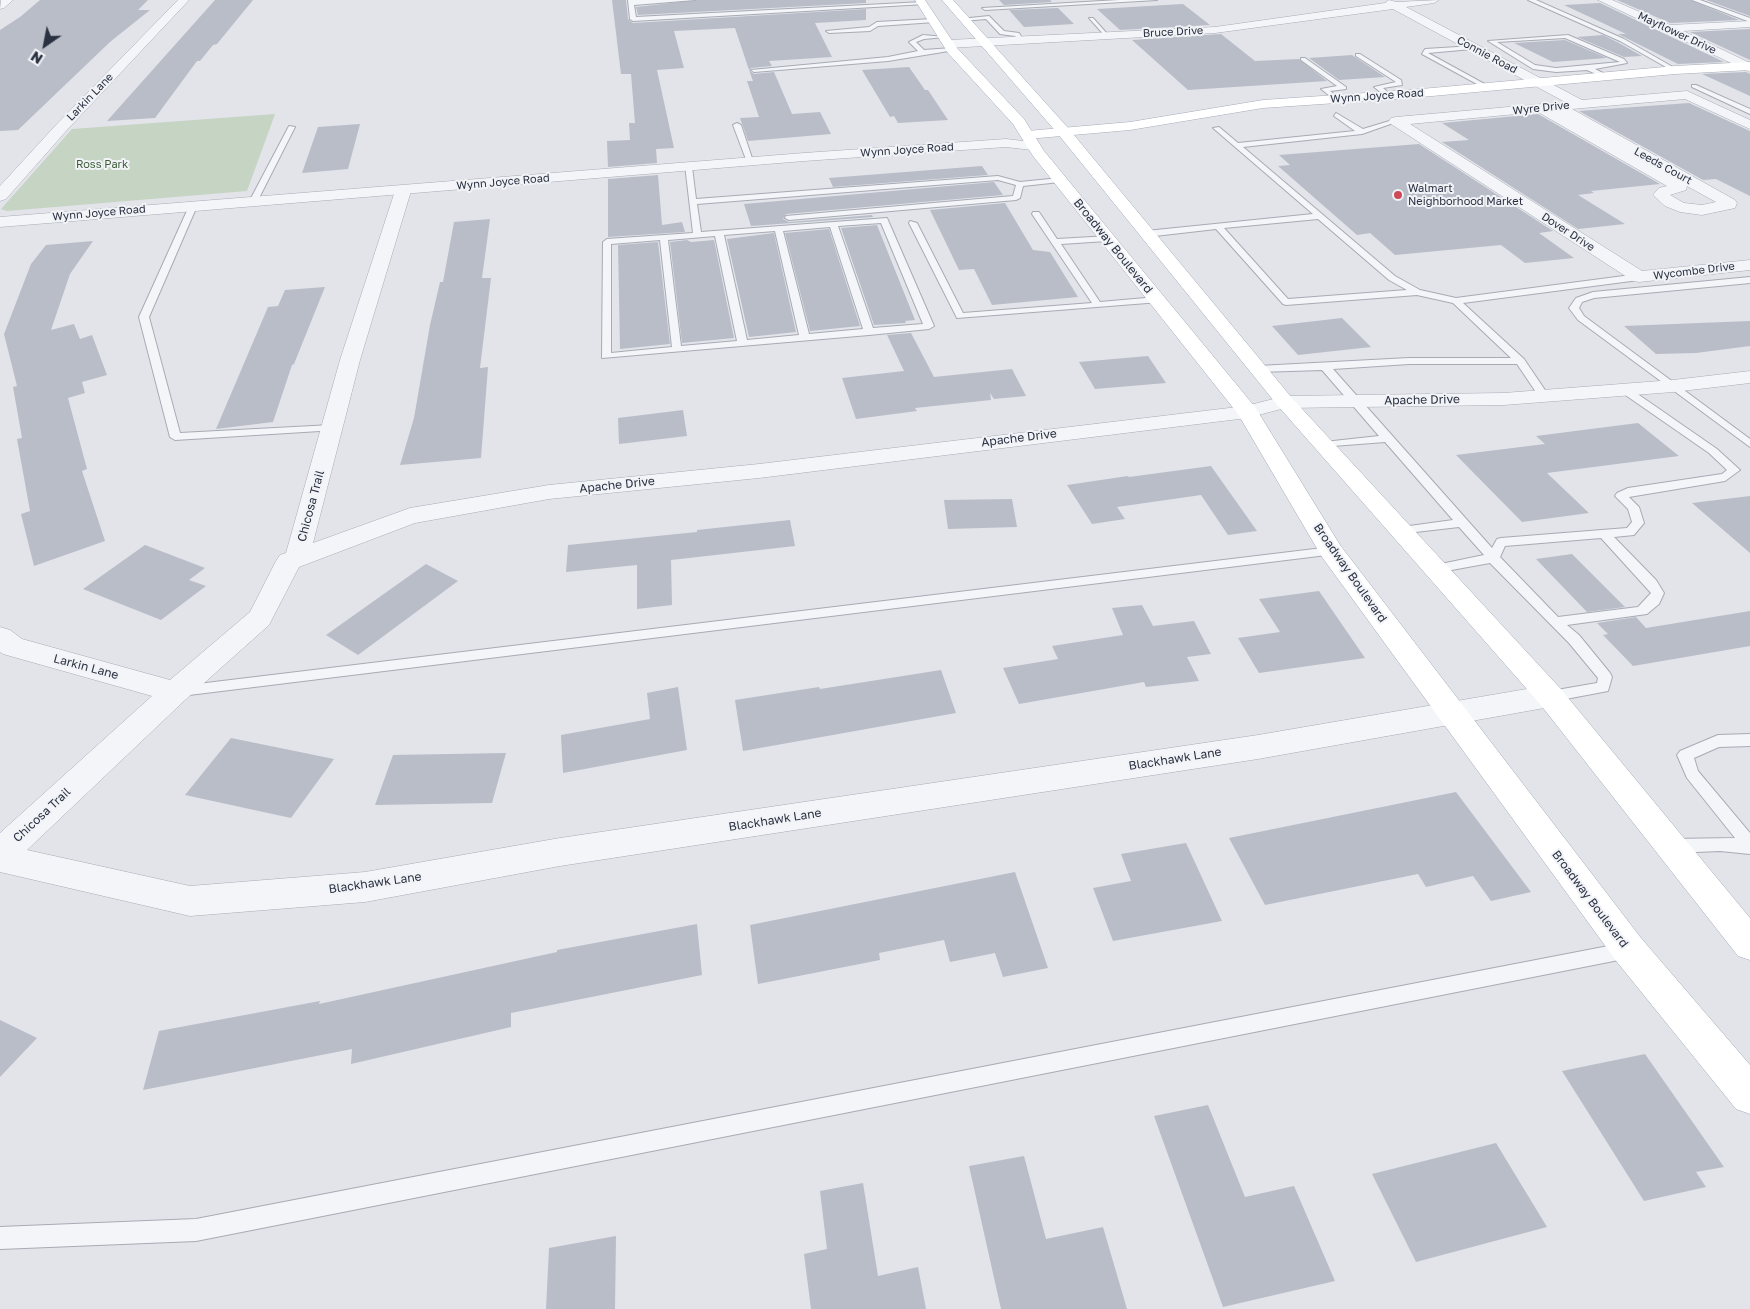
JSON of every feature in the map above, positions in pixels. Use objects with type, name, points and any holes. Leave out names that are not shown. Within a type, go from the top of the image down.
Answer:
[{"type":"main road","points":[[947,0],[980,35],[1068,137],[1285,402],[1550,696],[1750,944]]},
{"type":"main road","name":"Broadway Boulevard","points":[[921,2],[948,44],[1019,122],[1060,180],[1247,412],[1331,551],[1629,950],[1750,1095]]},
{"type":"main road","name":"Wynn Joyce Road","points":[[1068,137],[1263,104],[1488,88],[1675,70],[1748,67]]},
{"type":"main road","name":"Wynn Joyce Road","points":[[1382,111],[1560,101],[1690,90],[1722,84]]},
{"type":"main road","points":[[1320,100],[1331,115]]},
{"type":"main road","name":"Wynn Joyce Road","points":[[1331,115],[1354,113]]},
{"type":"main road","points":[[1212,129],[1235,126]]},
{"type":"main road","name":"Wynn Joyce Road","points":[[1030,140],[1178,132]]},
{"type":"main road","points":[[1107,238],[1146,234]]},
{"type":"street","points":[[0,6],[8,0]]},
{"type":"street","name":"Larkin Lane","points":[[0,196],[61,128],[184,0]]},
{"type":"street","name":"Bruce Drive","points":[[948,44],[980,35],[1023,41],[1215,30],[1390,3],[1434,0]]},
{"type":"street","name":"Mayflower Drive","points":[[1603,0],[1670,29],[1748,67]]},
{"type":"street","name":"Connie Road","points":[[1390,3],[1539,83],[1560,101]]},
{"type":"street","points":[[1670,29],[1750,24]]},
{"type":"street","points":[[1690,90],[1750,125]]},
{"type":"street","name":"Wyre Drive","points":[[1396,121],[1540,108],[1560,101],[1579,104],[1690,90]]},
{"type":"street","name":"Leeds Court","points":[[1560,101],[1629,147],[1698,186],[1729,205],[1718,209],[1691,209],[1671,203],[1661,195],[1665,191],[1680,187],[1698,186]]},
{"type":"street","name":"Leeds Court","points":[[1540,108],[1680,187]]},
{"type":"street","name":"Dover Drive","points":[[1396,121],[1639,277]]},
{"type":"street","name":"Wynn Joyce Road","points":[[0,222],[1030,140]]},
{"type":"street","name":"Leeds Court","points":[[1611,148],[1629,147]]},
{"type":"street","name":"Chicosa Trail","points":[[0,854],[175,692],[260,618],[289,561],[297,557],[350,360],[403,191]]},
{"type":"street","name":"Wycombe Drive","points":[[1639,277],[1750,265]]},
{"type":"street","name":"Apache Drive","points":[[297,557],[410,516],[549,492],[759,472],[1247,412],[1285,402],[1544,396],[1673,386],[1750,377]]},
{"type":"street","name":"Larkin Lane","points":[[0,637],[13,647],[175,692]]},
{"type":"street","name":"Blackhawk Lane","points":[[0,858],[190,901],[365,887],[560,852],[1258,747],[1550,696]]},
{"type":"lane","points":[[686,0],[688,8]]},
{"type":"lane","points":[[636,27],[633,20],[632,2],[692,0]]},
{"type":"lane","points":[[985,8],[1154,0]]},
{"type":"lane","points":[[1531,0],[1622,40],[1675,70]]},
{"type":"lane","points":[[1695,0],[1750,20]]},
{"type":"lane","points":[[735,21],[903,12],[897,2]]},
{"type":"lane","points":[[633,20],[921,2]]},
{"type":"lane","points":[[666,10],[667,18]]},
{"type":"lane","points":[[963,19],[987,17],[1002,33],[1017,34],[1023,41]]},
{"type":"lane","points":[[1091,19],[1108,36]]},
{"type":"lane","points":[[829,31],[870,28],[877,24],[932,21]]},
{"type":"lane","points":[[991,30],[999,30]]},
{"type":"lane","points":[[1566,36],[1622,60],[1624,64],[1588,68],[1541,69],[1490,41],[1566,36]]},
{"type":"lane","points":[[923,52],[912,42],[923,38],[948,44]]},
{"type":"lane","points":[[754,70],[888,59],[923,52],[948,44]]},
{"type":"lane","points":[[1472,47],[1425,51],[1425,54],[1488,88]]},
{"type":"lane","points":[[1486,54],[1509,53]]},
{"type":"lane","points":[[1358,55],[1399,81],[1400,84],[1377,87],[1389,96]]},
{"type":"lane","points":[[1303,59],[1344,88],[1324,89],[1337,99]]},
{"type":"lane","points":[[1588,68],[1605,76]]},
{"type":"lane","points":[[1690,90],[1750,112]]},
{"type":"lane","points":[[1331,115],[1362,132]]},
{"type":"lane","points":[[1237,145],[1362,132],[1396,121]]},
{"type":"lane","points":[[737,125],[751,162]]},
{"type":"lane","points":[[253,202],[291,126]]},
{"type":"lane","points":[[1212,129],[1237,145],[1392,278],[1417,292],[1456,301],[1639,277]]},
{"type":"lane","points":[[688,167],[697,230]]},
{"type":"lane","points":[[693,202],[998,178],[1020,184],[1060,180]]},
{"type":"lane","points":[[697,230],[719,233],[884,220],[929,326],[606,356],[607,242],[664,238],[697,230],[1016,198],[1020,184]]},
{"type":"lane","points":[[193,206],[144,317],[175,437],[332,428]]},
{"type":"lane","points":[[1036,214],[1098,305]]},
{"type":"lane","points":[[1146,234],[1320,216]]},
{"type":"lane","points":[[913,222],[960,316],[1157,300]]},
{"type":"lane","points":[[833,224],[869,332]]},
{"type":"lane","points":[[1218,226],[1286,302],[1417,292]]},
{"type":"lane","points":[[778,228],[806,338]]},
{"type":"lane","points":[[719,233],[743,344]]},
{"type":"lane","points":[[664,238],[677,350]]},
{"type":"lane","points":[[1055,242],[1107,238]]},
{"type":"lane","points":[[1750,280],[1593,295],[1579,300],[1574,308],[1581,318],[1750,444]]},
{"type":"lane","points":[[1456,301],[1520,360],[1544,396]]},
{"type":"lane","points":[[1258,369],[1409,362],[1520,360]]},
{"type":"lane","points":[[1325,367],[1357,401],[1493,558],[1574,639],[1605,677],[1603,687],[1550,696]]},
{"type":"lane","points":[[1493,558],[1501,542],[1630,532],[1638,523],[1633,507],[1621,496],[1628,492],[1725,477],[1734,470],[1713,451],[1625,390]]},
{"type":"lane","points":[[1324,445],[1389,438]]},
{"type":"lane","points":[[1402,532],[1463,523]]},
{"type":"lane","points":[[1555,622],[1642,611],[1654,601],[1658,593],[1651,583],[1604,534]]},
{"type":"lane","points":[[175,692],[1331,551]]},
{"type":"lane","points":[[1435,569],[1493,558]]},
{"type":"lane","points":[[1750,740],[1718,740],[1685,755],[1692,774],[1750,846]]},
{"type":"lane","points":[[1671,846],[1720,844],[1750,846]]},
{"type":"lane","points":[[0,1238],[196,1230],[1629,950]]},
{"type":"green space","name":"Ross Park","points":[[275,114],[247,191],[7,211],[1,209],[72,129]]},
{"type":"building","points":[[40,0],[148,0],[138,10],[150,10],[110,42],[18,130],[0,131],[0,30],[20,17]]},
{"type":"building","points":[[215,0],[253,0],[217,44],[213,45],[200,61],[197,61],[155,118],[107,121]]},
{"type":"building","points":[[612,0],[626,0],[628,19],[633,23],[866,9],[866,20],[815,23],[832,57],[769,61],[772,66],[751,68],[749,70],[735,28],[674,31],[684,68],[657,70],[674,148],[656,149],[657,163],[608,167],[607,141],[630,140],[629,123],[635,123],[631,74],[621,74]]},
{"type":"building","points":[[697,0],[866,0],[866,3],[638,15],[636,7]]},
{"type":"building","points":[[999,0],[1050,0],[1052,2],[1004,5]]},
{"type":"building","points":[[1617,0],[1690,0],[1739,20],[1670,23]]},
{"type":"building","points":[[1706,0],[1750,0],[1750,16]]},
{"type":"building","points":[[1600,3],[1724,62],[1678,64],[1618,34],[1626,34],[1564,5]]},
{"type":"building","points":[[1183,4],[1210,25],[1120,30],[1097,9]]},
{"type":"building","points":[[1058,8],[1074,24],[1024,27],[1009,10]]},
{"type":"building","points":[[1750,29],[1750,60],[1690,32]]},
{"type":"building","points":[[1221,34],[1255,61],[1299,59],[1327,81],[1188,90],[1132,40]]},
{"type":"building","points":[[1603,35],[1642,56],[1624,57],[1577,37]]},
{"type":"building","points":[[1565,40],[1607,58],[1553,62],[1514,43]]},
{"type":"building","points":[[1352,55],[1385,77],[1339,80],[1309,58]]},
{"type":"building","points":[[909,67],[925,90],[928,90],[948,120],[898,123],[894,116],[890,117],[862,70]]},
{"type":"building","points":[[749,70],[754,74],[774,72],[792,114],[820,112],[831,134],[748,141],[740,118],[759,117],[747,81],[753,81]]},
{"type":"building","points":[[1746,72],[1750,74],[1750,96],[1702,74]]},
{"type":"building","points":[[1689,103],[1750,131],[1750,196],[1716,179],[1703,180],[1579,111]]},
{"type":"building","points":[[1538,114],[1660,184],[1591,191],[1594,193],[1578,195],[1625,224],[1578,229],[1442,142],[1469,140],[1442,123]]},
{"type":"building","points":[[360,124],[348,169],[302,173],[318,127]]},
{"type":"building","name":"Walmart Neighborhood Market","points":[[1419,144],[1553,231],[1539,233],[1574,258],[1525,263],[1501,245],[1395,255],[1370,233],[1357,235],[1278,166],[1290,165],[1279,155]]},
{"type":"building","points":[[982,166],[988,175],[833,187],[829,178]]},
{"type":"building","points":[[658,175],[662,225],[682,222],[685,232],[608,237],[608,179]]},
{"type":"building","points":[[994,182],[1003,195],[786,214],[783,219],[789,222],[872,215],[873,217],[751,226],[744,204]]},
{"type":"building","points":[[1005,203],[1033,250],[1050,252],[1078,297],[992,305],[974,269],[959,270],[930,210]]},
{"type":"building","points":[[490,219],[482,278],[491,278],[480,368],[488,367],[481,458],[400,465],[414,418],[430,325],[440,282],[443,282],[454,222]]},
{"type":"building","points":[[877,225],[915,320],[905,321],[906,323],[874,325],[841,228]]},
{"type":"building","points":[[829,229],[860,326],[810,331],[785,233]]},
{"type":"building","points":[[774,233],[796,332],[749,337],[727,239]]},
{"type":"building","points":[[687,240],[691,242],[714,240],[734,338],[682,343],[670,242]]},
{"type":"building","points":[[93,241],[70,274],[51,330],[74,324],[80,339],[92,335],[107,375],[82,382],[85,393],[68,398],[87,469],[82,471],[105,541],[34,566],[21,514],[30,511],[17,439],[22,438],[13,387],[17,386],[4,334],[31,264],[46,245]]},
{"type":"building","points":[[658,242],[670,344],[620,349],[618,245]]},
{"type":"building","points":[[325,287],[292,365],[273,422],[216,429],[268,307],[278,306],[285,290]]},
{"type":"building","points":[[1342,318],[1371,347],[1298,355],[1272,326]]},
{"type":"building","points":[[1750,321],[1750,346],[1696,353],[1656,354],[1624,326]]},
{"type":"building","points":[[911,333],[934,377],[1012,369],[1026,396],[994,399],[990,393],[991,400],[915,408],[917,411],[856,419],[842,378],[904,371],[887,335]]},
{"type":"building","points":[[1148,356],[1166,383],[1095,389],[1079,362]]},
{"type":"building","points":[[683,410],[687,436],[619,444],[618,418]]},
{"type":"building","points":[[1638,423],[1679,456],[1547,473],[1589,513],[1522,522],[1456,455],[1545,444],[1536,436]]},
{"type":"building","points":[[1211,466],[1257,531],[1228,535],[1201,495],[1117,507],[1125,519],[1092,524],[1067,485],[1128,476]]},
{"type":"building","points":[[1750,496],[1750,553],[1692,503]]},
{"type":"building","points":[[1012,499],[1017,527],[948,529],[944,500]]},
{"type":"building","points":[[790,520],[795,546],[671,560],[672,605],[637,609],[637,565],[566,572],[568,545],[697,532],[697,530]]},
{"type":"building","points":[[145,545],[205,568],[189,580],[206,586],[161,620],[83,589]]},
{"type":"building","points":[[1572,554],[1625,607],[1587,612],[1536,559]]},
{"type":"building","points":[[426,564],[458,581],[358,655],[326,635]]},
{"type":"building","points":[[1319,591],[1365,658],[1259,673],[1238,638],[1280,632],[1259,599]]},
{"type":"building","points":[[1142,605],[1153,626],[1194,621],[1211,654],[1187,657],[1199,681],[1146,687],[1144,682],[1019,704],[1003,668],[1058,659],[1052,646],[1123,635],[1112,608]]},
{"type":"building","points":[[1750,611],[1750,646],[1633,666],[1603,635],[1608,634],[1597,623],[1636,617],[1646,628]]},
{"type":"building","points":[[941,670],[956,713],[743,751],[735,700]]},
{"type":"building","points":[[678,687],[687,750],[563,773],[561,735],[650,719],[647,693]]},
{"type":"building","points":[[231,738],[334,759],[291,818],[185,795]]},
{"type":"building","points":[[506,753],[492,803],[375,805],[393,755]]},
{"type":"building","points":[[1456,792],[1531,892],[1491,901],[1473,876],[1426,887],[1418,874],[1265,905],[1229,838]]},
{"type":"building","points":[[1186,843],[1222,921],[1113,941],[1093,888],[1131,881],[1121,854]]},
{"type":"building","points":[[1015,872],[1048,968],[1003,977],[995,953],[950,962],[944,940],[879,953],[880,960],[758,984],[750,925]]},
{"type":"building","points":[[697,924],[702,975],[511,1013],[511,1027],[351,1064],[352,1049],[143,1090],[159,1031],[320,1001],[319,1004],[557,952],[557,950]]},
{"type":"building","points":[[0,1020],[37,1038],[0,1077]]},
{"type":"building","points":[[1645,1054],[1724,1167],[1696,1172],[1706,1187],[1644,1201],[1562,1071]]},
{"type":"building","points":[[1208,1105],[1245,1197],[1294,1186],[1335,1281],[1223,1307],[1154,1116]]},
{"type":"building","points":[[1496,1143],[1547,1227],[1416,1262],[1372,1174]]},
{"type":"building","points":[[1024,1156],[1046,1239],[1103,1227],[1127,1309],[1001,1309],[969,1166]]},
{"type":"building","points":[[863,1183],[878,1276],[918,1267],[926,1309],[811,1309],[804,1254],[827,1249],[820,1191]]},
{"type":"building","points":[[616,1236],[615,1309],[546,1309],[549,1248]]},
{"type":"place","name":"Walmart Neighborhood Market","points":[[1398,195]]}]
